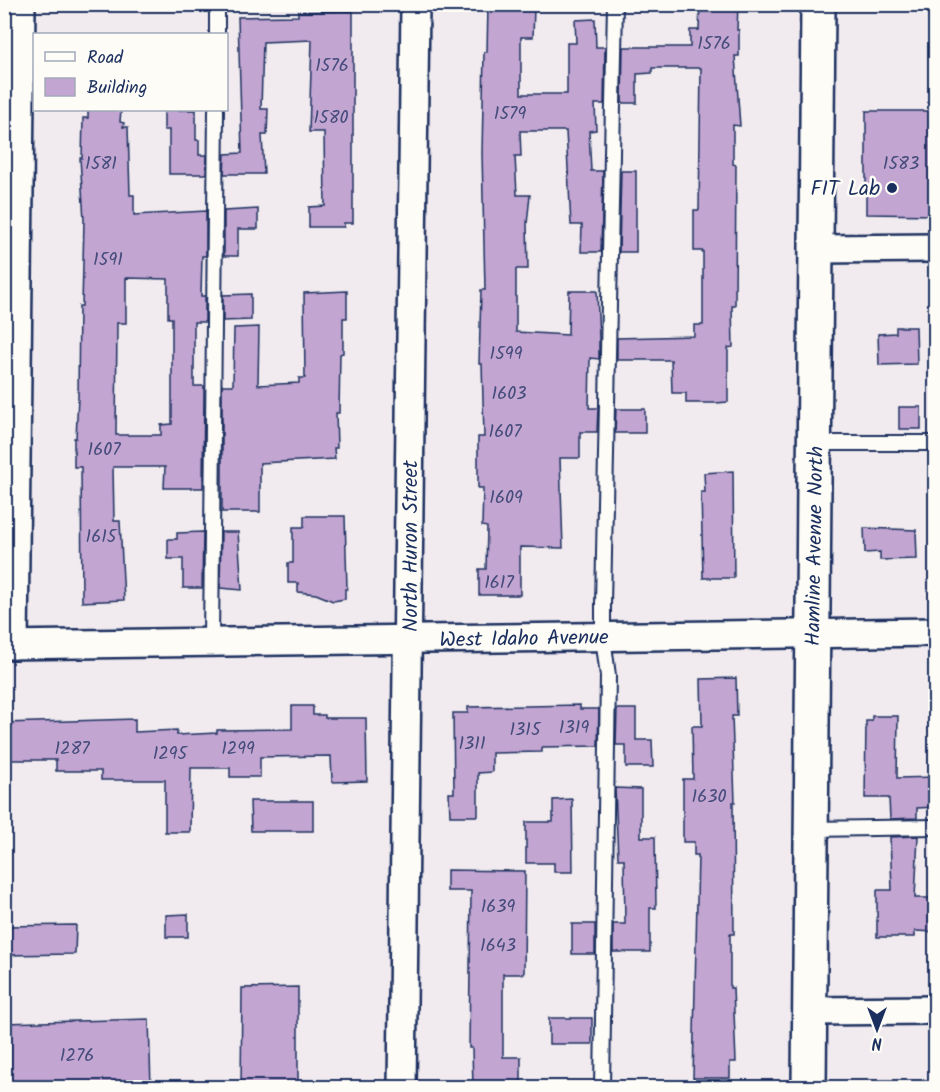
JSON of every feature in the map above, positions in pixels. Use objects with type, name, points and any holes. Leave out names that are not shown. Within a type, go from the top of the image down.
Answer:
[{"type":"street","points":[[9,645],[21,4]]},
{"type":"street","name":"North Huron Street","points":[[402,1088],[415,4]]},
{"type":"street","name":"Hamline Avenue North","points":[[809,1088],[818,249],[818,4]]},
{"type":"street","points":[[818,249],[936,248]]},
{"type":"street","name":"West Idaho Avenue","points":[[9,645],[936,632]]},
{"type":"street","points":[[810,1011],[936,1010]]},
{"type":"lane","points":[[217,4],[217,33]]},
{"type":"lane","points":[[602,1088],[608,676],[603,637],[615,4]]},
{"type":"lane","points":[[211,642],[216,111]]},
{"type":"lane","points":[[815,443],[936,443]]},
{"type":"lane","points":[[810,829],[936,827]]},
{"type":"building","points":[[700,4],[738,4],[739,56],[735,56],[740,126],[733,125],[733,164],[736,165],[733,347],[728,348],[728,402],[716,403],[686,403],[686,393],[672,393],[671,360],[617,360],[617,338],[694,336],[694,325],[703,325],[703,251],[694,251],[694,210],[699,210],[701,68],[652,68],[652,73],[637,74],[637,103],[622,103],[623,47],[690,47],[690,30],[699,30]]},
{"type":"building","points":[[488,6],[534,8],[533,37],[521,37],[521,94],[567,94],[567,43],[576,43],[575,20],[595,19],[596,47],[605,47],[604,104],[595,104],[596,130],[589,131],[591,171],[603,171],[601,252],[581,252],[582,225],[571,225],[566,131],[520,131],[521,156],[515,156],[517,195],[530,195],[527,224],[528,269],[516,269],[516,332],[568,335],[569,291],[597,291],[599,339],[599,359],[590,358],[589,408],[598,408],[597,432],[580,432],[580,458],[560,458],[563,548],[520,547],[520,595],[479,595],[479,569],[486,569],[487,527],[482,526],[483,488],[478,488],[478,437],[484,437],[482,364],[479,364],[481,290],[485,290],[482,153],[484,52],[487,52]]},
{"type":"building","points":[[353,11],[353,223],[344,223],[344,227],[309,227],[309,207],[325,206],[324,132],[309,132],[312,40],[263,42],[261,109],[268,109],[267,135],[262,135],[264,174],[224,174],[225,154],[242,153],[238,17],[298,16],[298,12]]},
{"type":"building","points":[[88,111],[121,111],[120,122],[124,123],[123,127],[128,127],[130,195],[134,195],[134,215],[206,211],[206,256],[202,256],[201,296],[205,296],[205,322],[194,322],[194,386],[204,386],[203,488],[164,488],[165,467],[113,467],[114,521],[120,521],[124,600],[82,602],[81,467],[74,467],[74,438],[76,438],[78,397],[79,306],[82,306],[84,220],[80,158],[82,158],[83,118],[88,118]],"holes":[[[126,278],[168,279],[168,318],[172,318],[172,424],[161,425],[161,435],[116,435],[117,323],[126,323]]]},
{"type":"building","points":[[164,111],[196,111],[196,140],[199,140],[199,155],[207,155],[206,174],[169,174],[169,130],[164,130]]},
{"type":"building","points":[[866,111],[936,111],[936,215],[866,214]]},
{"type":"building","points":[[621,171],[636,171],[636,252],[619,252]]},
{"type":"building","points":[[258,209],[258,229],[238,229],[238,256],[224,256],[224,211]]},
{"type":"building","points":[[347,291],[347,318],[343,318],[343,353],[340,354],[339,413],[336,413],[335,459],[260,463],[260,512],[222,512],[222,385],[233,385],[234,328],[259,327],[258,385],[299,383],[299,378],[305,378],[304,293]]},
{"type":"building","points":[[251,294],[251,320],[223,321],[223,295]]},
{"type":"building","points":[[896,327],[916,327],[917,364],[879,365],[878,334],[896,333]]},
{"type":"building","points":[[899,407],[921,407],[921,429],[899,429]]},
{"type":"building","points":[[616,409],[645,409],[645,433],[615,433]]},
{"type":"building","points":[[733,471],[734,578],[703,578],[701,492],[705,492],[704,473]]},
{"type":"building","points":[[304,516],[345,516],[347,589],[345,589],[345,599],[333,601],[316,594],[298,592],[298,583],[288,583],[288,563],[293,563],[293,527],[304,527]]},
{"type":"building","points":[[864,528],[916,530],[917,559],[880,560],[880,552],[865,553]]},
{"type":"building","points":[[203,532],[202,588],[183,588],[183,559],[168,559],[168,539],[177,539],[177,533]]},
{"type":"building","points":[[221,532],[238,532],[242,590],[220,588]]},
{"type":"building","points":[[736,678],[737,716],[732,716],[735,802],[733,802],[734,934],[730,934],[730,988],[733,988],[736,1062],[730,1062],[730,1078],[693,1078],[698,855],[694,855],[694,842],[683,842],[683,779],[693,779],[692,726],[702,726],[701,679]]},
{"type":"building","points":[[580,705],[580,709],[599,709],[598,746],[542,747],[542,752],[492,753],[492,772],[478,773],[478,816],[450,816],[449,793],[454,793],[453,713],[468,713],[468,707]]},
{"type":"building","points":[[292,706],[313,706],[313,715],[325,715],[325,718],[366,718],[367,781],[332,782],[331,756],[260,757],[260,777],[230,777],[230,768],[191,768],[190,832],[165,832],[165,780],[101,780],[101,771],[56,771],[56,760],[4,760],[4,723],[135,719],[135,732],[177,730],[177,735],[217,733],[217,730],[292,729]]},
{"type":"building","points":[[617,709],[636,709],[636,740],[652,740],[653,767],[626,767],[626,745],[616,745]]},
{"type":"building","points":[[872,716],[898,716],[897,778],[936,777],[936,807],[917,808],[917,818],[890,819],[889,798],[865,798],[866,721],[872,721]]},
{"type":"building","points":[[615,788],[641,789],[641,837],[655,837],[656,908],[650,908],[650,952],[613,952],[613,924],[625,924],[624,859],[618,859]]},
{"type":"building","points":[[572,799],[573,872],[554,872],[554,863],[526,863],[526,822],[553,822],[553,800]]},
{"type":"building","points":[[250,801],[313,801],[313,831],[251,831]]},
{"type":"building","points":[[918,836],[915,898],[936,898],[936,932],[915,931],[915,937],[877,937],[877,890],[892,890],[890,837]]},
{"type":"building","points":[[447,870],[525,871],[524,974],[503,974],[503,1057],[521,1057],[521,1088],[473,1088],[472,1048],[469,1048],[471,891],[447,891]]},
{"type":"building","points":[[188,914],[188,937],[166,937],[166,915]]},
{"type":"building","points":[[572,924],[595,924],[595,954],[572,954]]},
{"type":"building","points":[[76,925],[75,954],[4,955],[4,926]]},
{"type":"building","points":[[298,987],[298,1088],[241,1088],[242,988]]},
{"type":"building","points":[[549,1018],[592,1018],[592,1044],[549,1044]]},
{"type":"building","points":[[149,1019],[151,1088],[4,1088],[4,1023]]},
{"type":"place","name":"FIT Lab","points":[[892,188]]}]
